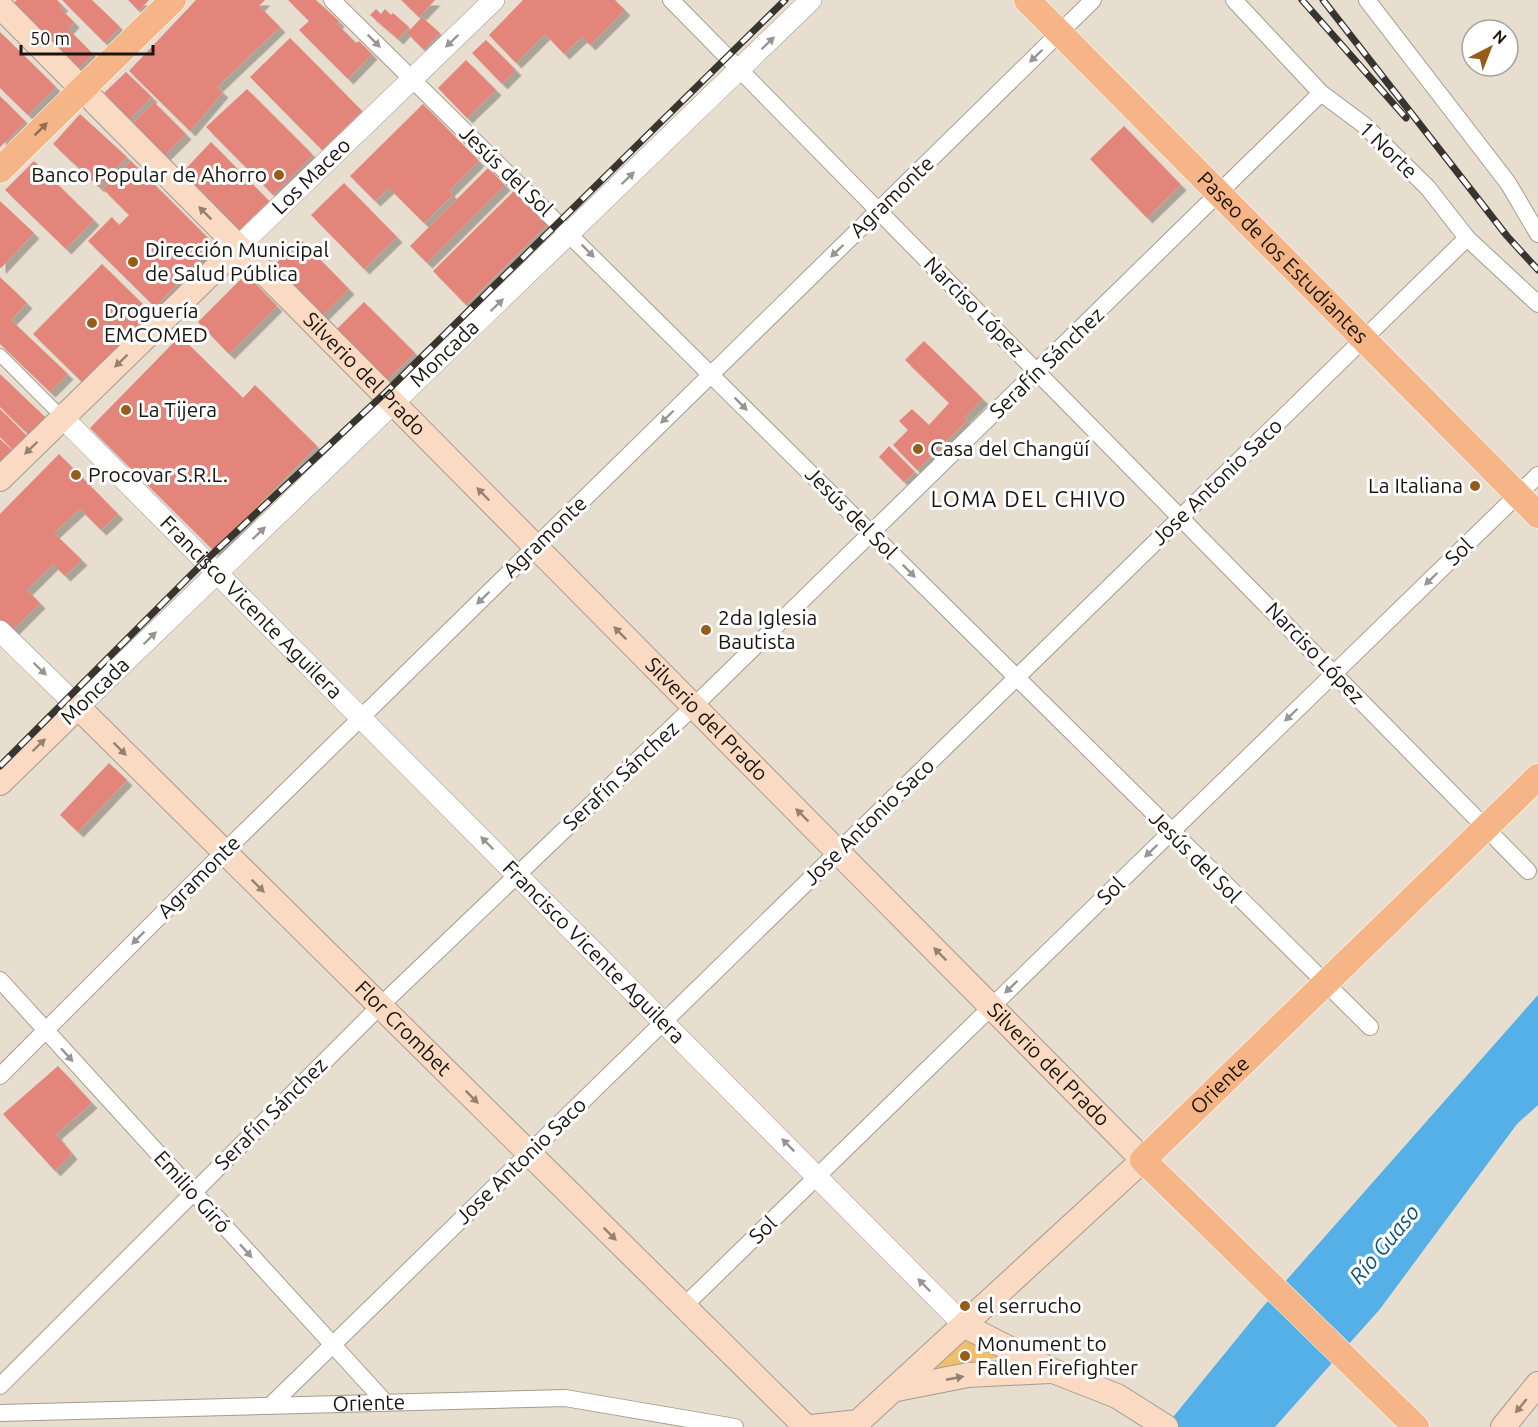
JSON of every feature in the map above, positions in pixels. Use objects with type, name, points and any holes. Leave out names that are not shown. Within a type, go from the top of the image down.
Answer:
[{"type":"main road","points":[[0,170],[173,0]]},
{"type":"main road","name":"Paseo de los Estudiantes","points":[[1027,0],[1538,515]]},
{"type":"main road","name":"Silverio del Prado","points":[[0,6],[1143,1160],[1416,1427]]},
{"type":"main road","name":"Los Maceo","points":[[0,479],[238,247]]},
{"type":"main road","name":"Moncada","points":[[0,783],[78,707]]},
{"type":"main road","name":"Flor Crombet","points":[[78,707],[806,1427]]},
{"type":"main road","name":"Oriente","points":[[811,1427],[858,1422],[897,1389],[1143,1160],[1538,777]]},
{"type":"main road","name":"Francisco Vicente Aguilera","points":[[965,1326],[1053,1371],[1117,1396],[1166,1427]]},
{"type":"main road","name":"Oriente","points":[[897,1389],[968,1375],[1053,1371]]},
{"type":"main road","points":[[1503,1427],[1538,1384]]},
{"type":"street","name":"Jesús del Sol","points":[[332,0],[571,234],[1170,833],[1370,1027]]},
{"type":"street","name":"Los Maceo","points":[[238,247],[494,0]]},
{"type":"street","name":"Narciso López","points":[[671,0],[741,69],[877,211],[1182,516],[1528,871]]},
{"type":"street","name":"Moncada","points":[[78,707],[812,0]]},
{"type":"street","name":"Agramonte","points":[[0,1076],[361,717],[1093,0]]},
{"type":"street","name":"1 Norte","points":[[1234,0],[1321,93],[1364,125],[1420,180],[1467,238],[1538,304]]},
{"type":"street","points":[[1367,0],[1509,183],[1538,234]]},
{"type":"street","name":"Serafín Sánchez","points":[[0,1386],[380,1006],[693,707],[1321,93]]},
{"type":"street","name":"Jose Antonio Saco","points":[[271,1405],[1467,238]]},
{"type":"street","points":[[0,355],[63,418]]},
{"type":"street","name":"Francisco Vicente Aguilera","points":[[63,418],[819,1176],[965,1326]]},
{"type":"street","name":"Sol","points":[[684,1306],[1538,475]]},
{"type":"street","name":"Flor Crombet","points":[[0,631],[78,707]]},
{"type":"street","name":"Emilio Giró","points":[[0,980],[385,1402]]},
{"type":"street","name":"Oriente","points":[[0,1413],[565,1398],[735,1427]]},
{"type":"shaded area","points":[[966,1339],[1000,1357],[931,1371]]},
{"type":"water","name":"Río Guaso","points":[[1538,995],[1538,1105],[1517,1124],[1380,1309],[1275,1427],[1165,1427],[1261,1309]]},
{"type":"building","points":[[17,0],[57,0],[63,6],[60,8],[74,22],[68,29],[93,54],[76,71],[10,6]]},
{"type":"building","points":[[62,0],[92,0],[120,27],[105,43]]},
{"type":"building","points":[[128,0],[149,0],[139,11]]},
{"type":"building","points":[[196,0],[265,0],[259,6],[280,27],[217,87],[223,92],[190,131],[129,71]]},
{"type":"building","points":[[288,0],[316,0],[339,21],[337,24],[356,43],[359,41],[372,54],[348,79],[299,30],[309,21]]},
{"type":"building","points":[[401,0],[435,0],[419,17]]},
{"type":"building","points":[[523,0],[615,0],[625,10],[590,45],[582,37],[564,54],[545,34],[516,63],[489,35]]},
{"type":"building","points":[[376,9],[381,14],[385,9],[391,15],[393,13],[409,27],[398,39],[370,15]]},
{"type":"building","points":[[422,17],[440,33],[424,50],[407,33]]},
{"type":"building","points":[[0,32],[56,87],[28,115],[0,88]]},
{"type":"building","points":[[290,38],[362,111],[322,150],[250,77]]},
{"type":"building","points":[[486,40],[516,70],[502,84],[472,53]]},
{"type":"building","points":[[466,60],[496,90],[467,118],[438,88]]},
{"type":"building","points":[[126,72],[152,97],[128,121],[102,95]]},
{"type":"building","points":[[247,89],[313,155],[273,195],[206,127]]},
{"type":"building","points":[[0,96],[26,122],[0,147]]},
{"type":"building","points":[[154,102],[186,134],[164,156],[132,124]]},
{"type":"building","points":[[423,104],[479,161],[449,191],[453,195],[424,223],[389,188],[375,201],[350,176]]},
{"type":"building","points":[[80,114],[127,157],[99,187],[53,144]]},
{"type":"building","points":[[1124,126],[1181,185],[1147,218],[1090,159]]},
{"type":"building","points":[[211,142],[269,201],[234,235],[177,178]]},
{"type":"building","points":[[34,161],[94,220],[66,249],[5,190]]},
{"type":"building","points":[[131,161],[215,245],[155,307],[88,241],[112,217],[119,225],[129,215],[103,189]]},
{"type":"building","points":[[488,168],[505,185],[427,263],[410,246]]},
{"type":"building","points":[[344,183],[397,237],[364,269],[311,215]]},
{"type":"building","points":[[515,190],[548,224],[466,305],[433,271]]},
{"type":"building","points":[[0,201],[34,233],[1,268],[0,267]]},
{"type":"building","points":[[300,239],[349,289],[322,316],[273,266]]},
{"type":"building","name":"Droguería EMCOMED","points":[[102,264],[152,313],[83,383],[33,334]]},
{"type":"building","points":[[246,274],[277,306],[229,354],[198,322]]},
{"type":"building","points":[[0,277],[27,303],[11,320],[68,374],[50,392],[0,344]]},
{"type":"building","points":[[364,302],[415,353],[386,381],[336,330]]},
{"type":"building","points":[[180,336],[243,398],[255,385],[317,446],[214,551],[90,428]]},
{"type":"building","points":[[924,341],[983,399],[964,418],[968,420],[917,470],[893,445],[908,430],[899,421],[912,409],[929,425],[949,403],[905,360]]},
{"type":"building","points":[[0,374],[46,418],[29,435],[0,407]]},
{"type":"building","points":[[0,409],[28,437],[14,451],[0,437]]},
{"type":"building","points":[[0,439],[14,452],[0,466]]},
{"type":"building","points":[[889,446],[915,472],[904,482],[879,457]]},
{"type":"building","points":[[59,454],[118,514],[101,530],[80,509],[54,533],[82,560],[65,576],[53,564],[27,590],[40,603],[11,632],[0,621],[0,514]]},
{"type":"building","points":[[109,763],[127,780],[78,832],[60,815]]},
{"type":"building","points":[[58,1066],[92,1103],[56,1134],[72,1154],[55,1171],[3,1114]]},
{"type":"railway","points":[[0,766],[205,561],[385,393],[785,0]]},
{"type":"railway","points":[[1302,0],[1406,118]]},
{"type":"railway","points":[[1323,0],[1507,236],[1538,270]]},
{"type":"place","name":"Banco Popular de Ahorro","points":[[279,175]]},
{"type":"place","name":"Dirección Municipal de Salud Pública","points":[[133,262]]},
{"type":"place","name":"Droguería EMCOMED","points":[[92,323]]},
{"type":"place","name":"La Tijera","points":[[126,410]]},
{"type":"place","name":"Casa del Changüí","points":[[918,449]]},
{"type":"place","name":"Procovar S.R.L.","points":[[76,475]]},
{"type":"place","name":"La Italiana","points":[[1475,486]]},
{"type":"place","name":"2da Iglesia Bautista","points":[[706,630]]},
{"type":"place","name":"el serrucho","points":[[965,1306]]},
{"type":"place","name":"Monument to Fallen Firefighter","points":[[965,1356]]},
{"type":"district","name":"LOMA DEL CHIVO","points":[[1029,499]]}]
